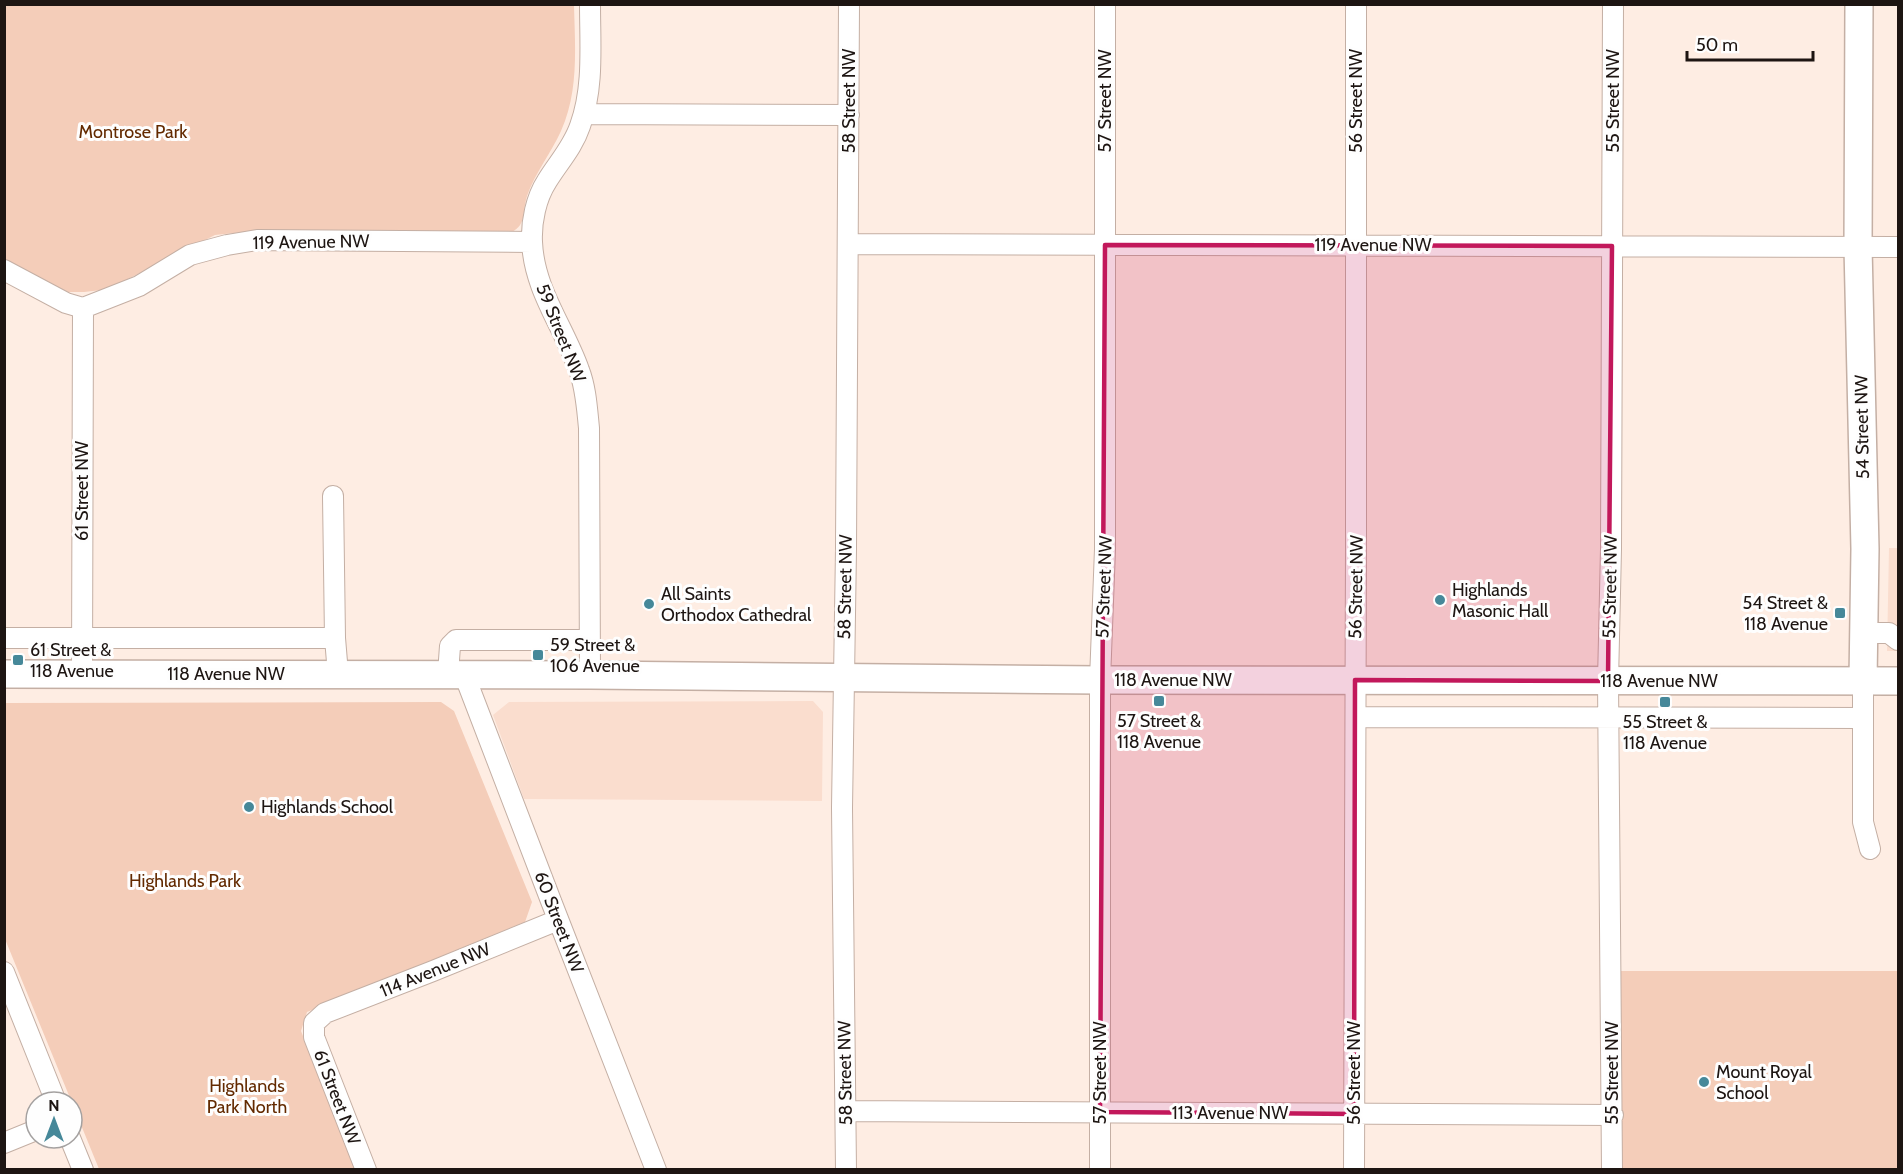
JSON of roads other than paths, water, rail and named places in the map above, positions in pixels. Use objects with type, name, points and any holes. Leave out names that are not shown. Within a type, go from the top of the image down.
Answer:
[{"type":"main road","name":"54 Street NW","points":[[1859,4],[1858,247],[1865,549],[1863,680]]},
{"type":"main road","name":"118 Avenue NW","points":[[4,675],[590,675],[1100,680],[1899,681]]},
{"type":"street","name":"59 Street NW","points":[[590,4],[588,98],[573,142],[543,188],[536,210],[532,242],[546,300],[580,371],[585,396],[589,428],[590,675]]},
{"type":"street","name":"58 Street NW","points":[[846,1170],[842,808],[849,4]]},
{"type":"street","name":"57 Street NW","points":[[1100,1170],[1100,680],[1105,549],[1105,4]]},
{"type":"street","name":"56 Street NW","points":[[1354,1170],[1356,4]]},
{"type":"street","name":"55 Street NW","points":[[1612,1170],[1608,681],[1613,4]]},
{"type":"street","points":[[584,114],[849,116]]},
{"type":"street","name":"119 Avenue NW","points":[[83,308],[139,286],[190,255],[257,240],[532,242]]},
{"type":"street","name":"119 Avenue NW","points":[[848,244],[1899,247]]},
{"type":"street","points":[[4,270],[66,303],[83,308]]},
{"type":"street","name":"61 Street NW","points":[[82,675],[83,308]]},
{"type":"street","points":[[333,496],[335,638],[339,675]]},
{"type":"street","points":[[1864,633],[1889,633],[1899,640]]},
{"type":"street","name":"118 Avenue NW","points":[[4,638],[335,638]]},
{"type":"street","points":[[456,675],[450,646],[456,640],[589,640]]},
{"type":"street","name":"60 Street NW","points":[[456,675],[558,920],[657,1170]]},
{"type":"street","name":"54 Street NW","points":[[1863,680],[1863,822],[1870,849]]},
{"type":"street","name":"118 Avenue NW","points":[[1356,717],[1862,718]]},
{"type":"street","name":"114 Avenue NW","points":[[314,1023],[325,1013],[558,920]]},
{"type":"street","points":[[4,972],[51,1090]]},
{"type":"street","name":"61 Street NW","points":[[314,1023],[314,1038],[366,1170]]},
{"type":"street","name":"113 Avenue NW","points":[[846,1111],[1613,1115]]},
{"type":"street","points":[[4,1143],[24,1135]]},
{"type":"street","points":[[75,1150],[83,1170]]},
{"type":"place","name":"Highlands Masonic Hall","points":[[1440,600]]},
{"type":"place","name":"All Saints Orthodox Cathedral","points":[[649,604]]},
{"type":"place","name":"54 Street & 118 Avenue","points":[[1840,613]]},
{"type":"place","name":"59 Street & 106 Avenue","points":[[538,655]]},
{"type":"place","name":"61 Street & 118 Avenue","points":[[18,660]]},
{"type":"place","name":"57 Street & 118 Avenue","points":[[1159,701]]},
{"type":"place","name":"55 Street & 118 Avenue","points":[[1665,702]]},
{"type":"place","name":"Highlands School","points":[[249,807]]},
{"type":"place","name":"Mount Royal School","points":[[1704,1082]]},
{"type":"park label","name":"Montrose Park","points":[[133,132]]},
{"type":"park label","name":"Highlands Park","points":[[185,881]]},
{"type":"park label","name":"Highlands Park North","points":[[247,1096]]}]
